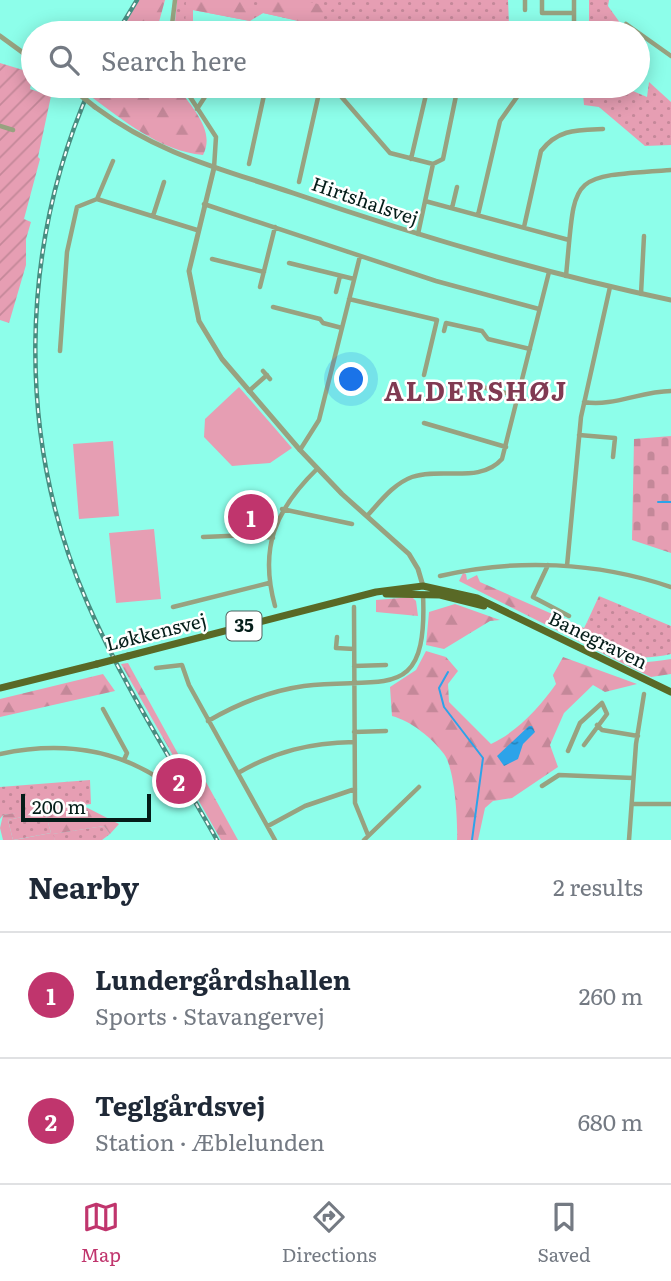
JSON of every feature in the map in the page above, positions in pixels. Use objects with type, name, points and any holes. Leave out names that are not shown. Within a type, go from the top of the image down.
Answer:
[{"type":"main road","name":"Løkkensvej","points":[[0,688],[391,589],[423,589]]},
{"type":"main road","name":"Banegraven","points":[[423,589],[465,594],[671,692]]},
{"type":"street","points":[[172,21],[174,0]]},
{"type":"street","points":[[525,0],[525,10]]},
{"type":"street","points":[[542,0],[542,13],[574,13]]},
{"type":"street","points":[[574,0],[574,21]]},
{"type":"street","points":[[0,36],[21,51]]},
{"type":"street","points":[[650,42],[671,57]]},
{"type":"street","name":"Hirtshalsvej","points":[[84,98],[154,145],[214,169],[417,236],[549,272],[671,300]]},
{"type":"street","points":[[190,98],[216,137],[214,169],[189,271],[194,306],[212,347],[317,469],[413,558],[423,589],[422,641],[414,664],[402,676],[386,683],[307,686],[276,691],[246,701],[208,720]]},
{"type":"street","points":[[197,109],[204,98]]},
{"type":"street","points":[[249,164],[263,98]]},
{"type":"street","points":[[299,182],[318,98]]},
{"type":"street","points":[[340,98],[386,150],[433,164],[443,159],[456,98]]},
{"type":"street","points":[[411,159],[425,98]]},
{"type":"street","points":[[478,215],[500,121],[516,98]]},
{"type":"street","points":[[0,126],[13,130]]},
{"type":"street","points":[[524,227],[538,160],[548,141],[561,133],[603,129]]},
{"type":"street","points":[[97,199],[113,161]]},
{"type":"street","points":[[417,236],[433,164]]},
{"type":"street","points":[[566,276],[574,199],[586,182],[604,175],[671,170]]},
{"type":"street","points":[[153,216],[164,182]]},
{"type":"street","points":[[452,208],[457,187]]},
{"type":"street","points":[[60,351],[62,295],[74,215],[83,202],[97,199],[197,230]]},
{"type":"street","points":[[425,201],[569,240]]},
{"type":"street","points":[[204,204],[436,281],[539,310]]},
{"type":"street","points":[[260,287],[275,228]]},
{"type":"street","points":[[641,294],[644,236]]},
{"type":"street","points":[[300,450],[319,420],[360,256]]},
{"type":"street","points":[[212,259],[264,272]]},
{"type":"street","points":[[289,263],[354,279]]},
{"type":"street","points":[[366,517],[390,490],[406,480],[424,474],[486,471],[502,459],[549,272]]},
{"type":"street","points":[[336,292],[340,276]]},
{"type":"street","points":[[567,566],[584,402],[610,287]]},
{"type":"street","points":[[349,299],[437,320],[424,375]]},
{"type":"street","points":[[273,307],[320,318],[323,323],[342,328]]},
{"type":"street","points":[[444,331],[446,323],[482,331],[488,339],[530,349]]},
{"type":"street","points":[[249,391],[267,375]]},
{"type":"street","points":[[467,383],[518,396]]},
{"type":"street","points":[[584,402],[604,404],[644,394],[671,391]]},
{"type":"street","points":[[424,424],[506,447]]},
{"type":"street","points":[[579,435],[615,438],[613,457]]},
{"type":"street","points":[[275,606],[269,583],[268,564],[273,538],[282,509],[295,490],[317,469]]},
{"type":"street","points":[[282,509],[352,524]]},
{"type":"street","points":[[203,537],[252,534],[273,538]]},
{"type":"street","points":[[548,565],[533,597],[569,616]]},
{"type":"street","points":[[440,576],[492,567],[548,565],[625,573],[671,587]]},
{"type":"street","points":[[173,607],[269,583]]},
{"type":"street","points":[[354,607],[355,789],[358,814],[369,835]]},
{"type":"street","points":[[337,637],[336,648],[354,649]]},
{"type":"street","points":[[156,668],[182,665],[189,685],[275,840]]},
{"type":"street","points":[[354,666],[386,665]]},
{"type":"street","points":[[629,840],[633,778],[644,694]]},
{"type":"street","points":[[568,751],[580,723],[602,703],[607,714],[584,745]]},
{"type":"street","points":[[103,709],[127,752],[124,760]]},
{"type":"street","points":[[597,725],[602,730],[638,736]]},
{"type":"street","points":[[354,732],[386,732]]},
{"type":"street","points":[[238,773],[262,758],[293,748],[354,742]]},
{"type":"street","points":[[0,754],[67,748],[102,752],[160,779]]},
{"type":"street","points":[[542,786],[559,775],[633,778]]},
{"type":"street","points":[[363,840],[419,787]]},
{"type":"street","points":[[268,826],[305,806],[355,789]]},
{"type":"street","points":[[632,804],[671,804]]},
{"type":"green space","points":[[139,0],[165,0],[159,21],[127,21]]},
{"type":"green space","points":[[177,0],[508,0],[509,21],[298,21],[263,13],[250,21],[193,10],[193,21],[175,21]]},
{"type":"green space","points":[[186,0],[248,0],[253,5],[250,21],[193,10],[193,21],[185,21]]},
{"type":"green space","points":[[270,0],[302,0],[334,8],[317,21],[299,21],[263,13],[256,17],[259,8]]},
{"type":"green space","points":[[589,0],[609,0],[608,6],[619,21],[589,21]]},
{"type":"green space","points":[[0,63],[21,69],[21,98],[51,98],[38,157],[40,159],[24,219],[31,222],[26,239],[26,265],[9,323],[0,320]]},
{"type":"green space","points":[[650,83],[671,102],[671,145],[645,146],[599,107],[584,105],[583,98],[650,98]]},
{"type":"green space","points":[[93,98],[186,98],[204,128],[206,146],[203,155],[157,141]]},
{"type":"green space","points":[[239,387],[292,448],[270,463],[232,466],[204,437],[205,419]]},
{"type":"green space","points":[[671,436],[671,553],[632,540],[634,439]]},
{"type":"green space","points":[[113,441],[119,516],[79,519],[73,444]]},
{"type":"green space","points":[[154,529],[161,599],[116,603],[109,533]]},
{"type":"green space","points":[[463,573],[466,574],[467,580],[477,575],[480,582],[584,628],[587,622],[593,626],[606,649],[623,660],[645,662],[671,659],[671,674],[651,677],[624,664],[459,581]]},
{"type":"green space","points":[[599,596],[671,626],[671,654],[654,657],[627,656],[604,645],[587,622]]},
{"type":"green space","points":[[412,597],[416,601],[418,616],[376,612],[376,600]]},
{"type":"green space","points":[[455,604],[500,620],[490,621],[444,649],[426,645],[429,612]]},
{"type":"green space","points":[[426,651],[446,657],[458,671],[448,684],[449,702],[491,744],[519,726],[542,702],[556,684],[553,675],[563,657],[637,684],[605,692],[593,685],[564,713],[550,745],[558,767],[512,798],[493,801],[485,808],[478,840],[457,840],[456,809],[448,761],[421,731],[392,716],[390,687],[416,670]]},
{"type":"green space","points":[[128,663],[182,761],[196,764],[238,840],[221,840],[121,664]]},
{"type":"green space","points":[[103,674],[115,691],[0,717],[0,699]]},
{"type":"green space","points":[[90,780],[91,804],[3,815],[0,819],[0,787]]},
{"type":"green space","points":[[78,803],[119,824],[110,834],[104,826],[53,834],[55,840],[14,840],[51,833],[45,812],[8,820],[13,840],[3,840],[0,828],[3,815]]},
{"type":"green space","points":[[45,812],[51,833],[13,840],[8,820]]},
{"type":"green space","points":[[104,826],[110,834],[102,840],[55,840],[52,834]]},
{"type":"water","points":[[532,726],[535,732],[523,744],[518,759],[504,766],[497,756]]},
{"type":"waterway","points":[[658,502],[671,502]]},
{"type":"waterway","points":[[448,672],[439,688],[444,707],[483,758],[472,840]]},
{"type":"railway","points":[[124,21],[137,0]]},
{"type":"railway","points":[[86,98],[67,148],[50,212],[39,277],[35,344],[38,410],[48,475],[64,540],[101,633],[132,693],[217,840]]},
{"type":"place","name":"Lundergårdshallen","points":[[251,517]]},
{"type":"place","name":"Teglgårdsvej","points":[[179,781]]},
{"type":"district","name":"ALDERSHØJ","points":[[476,392]]}]
